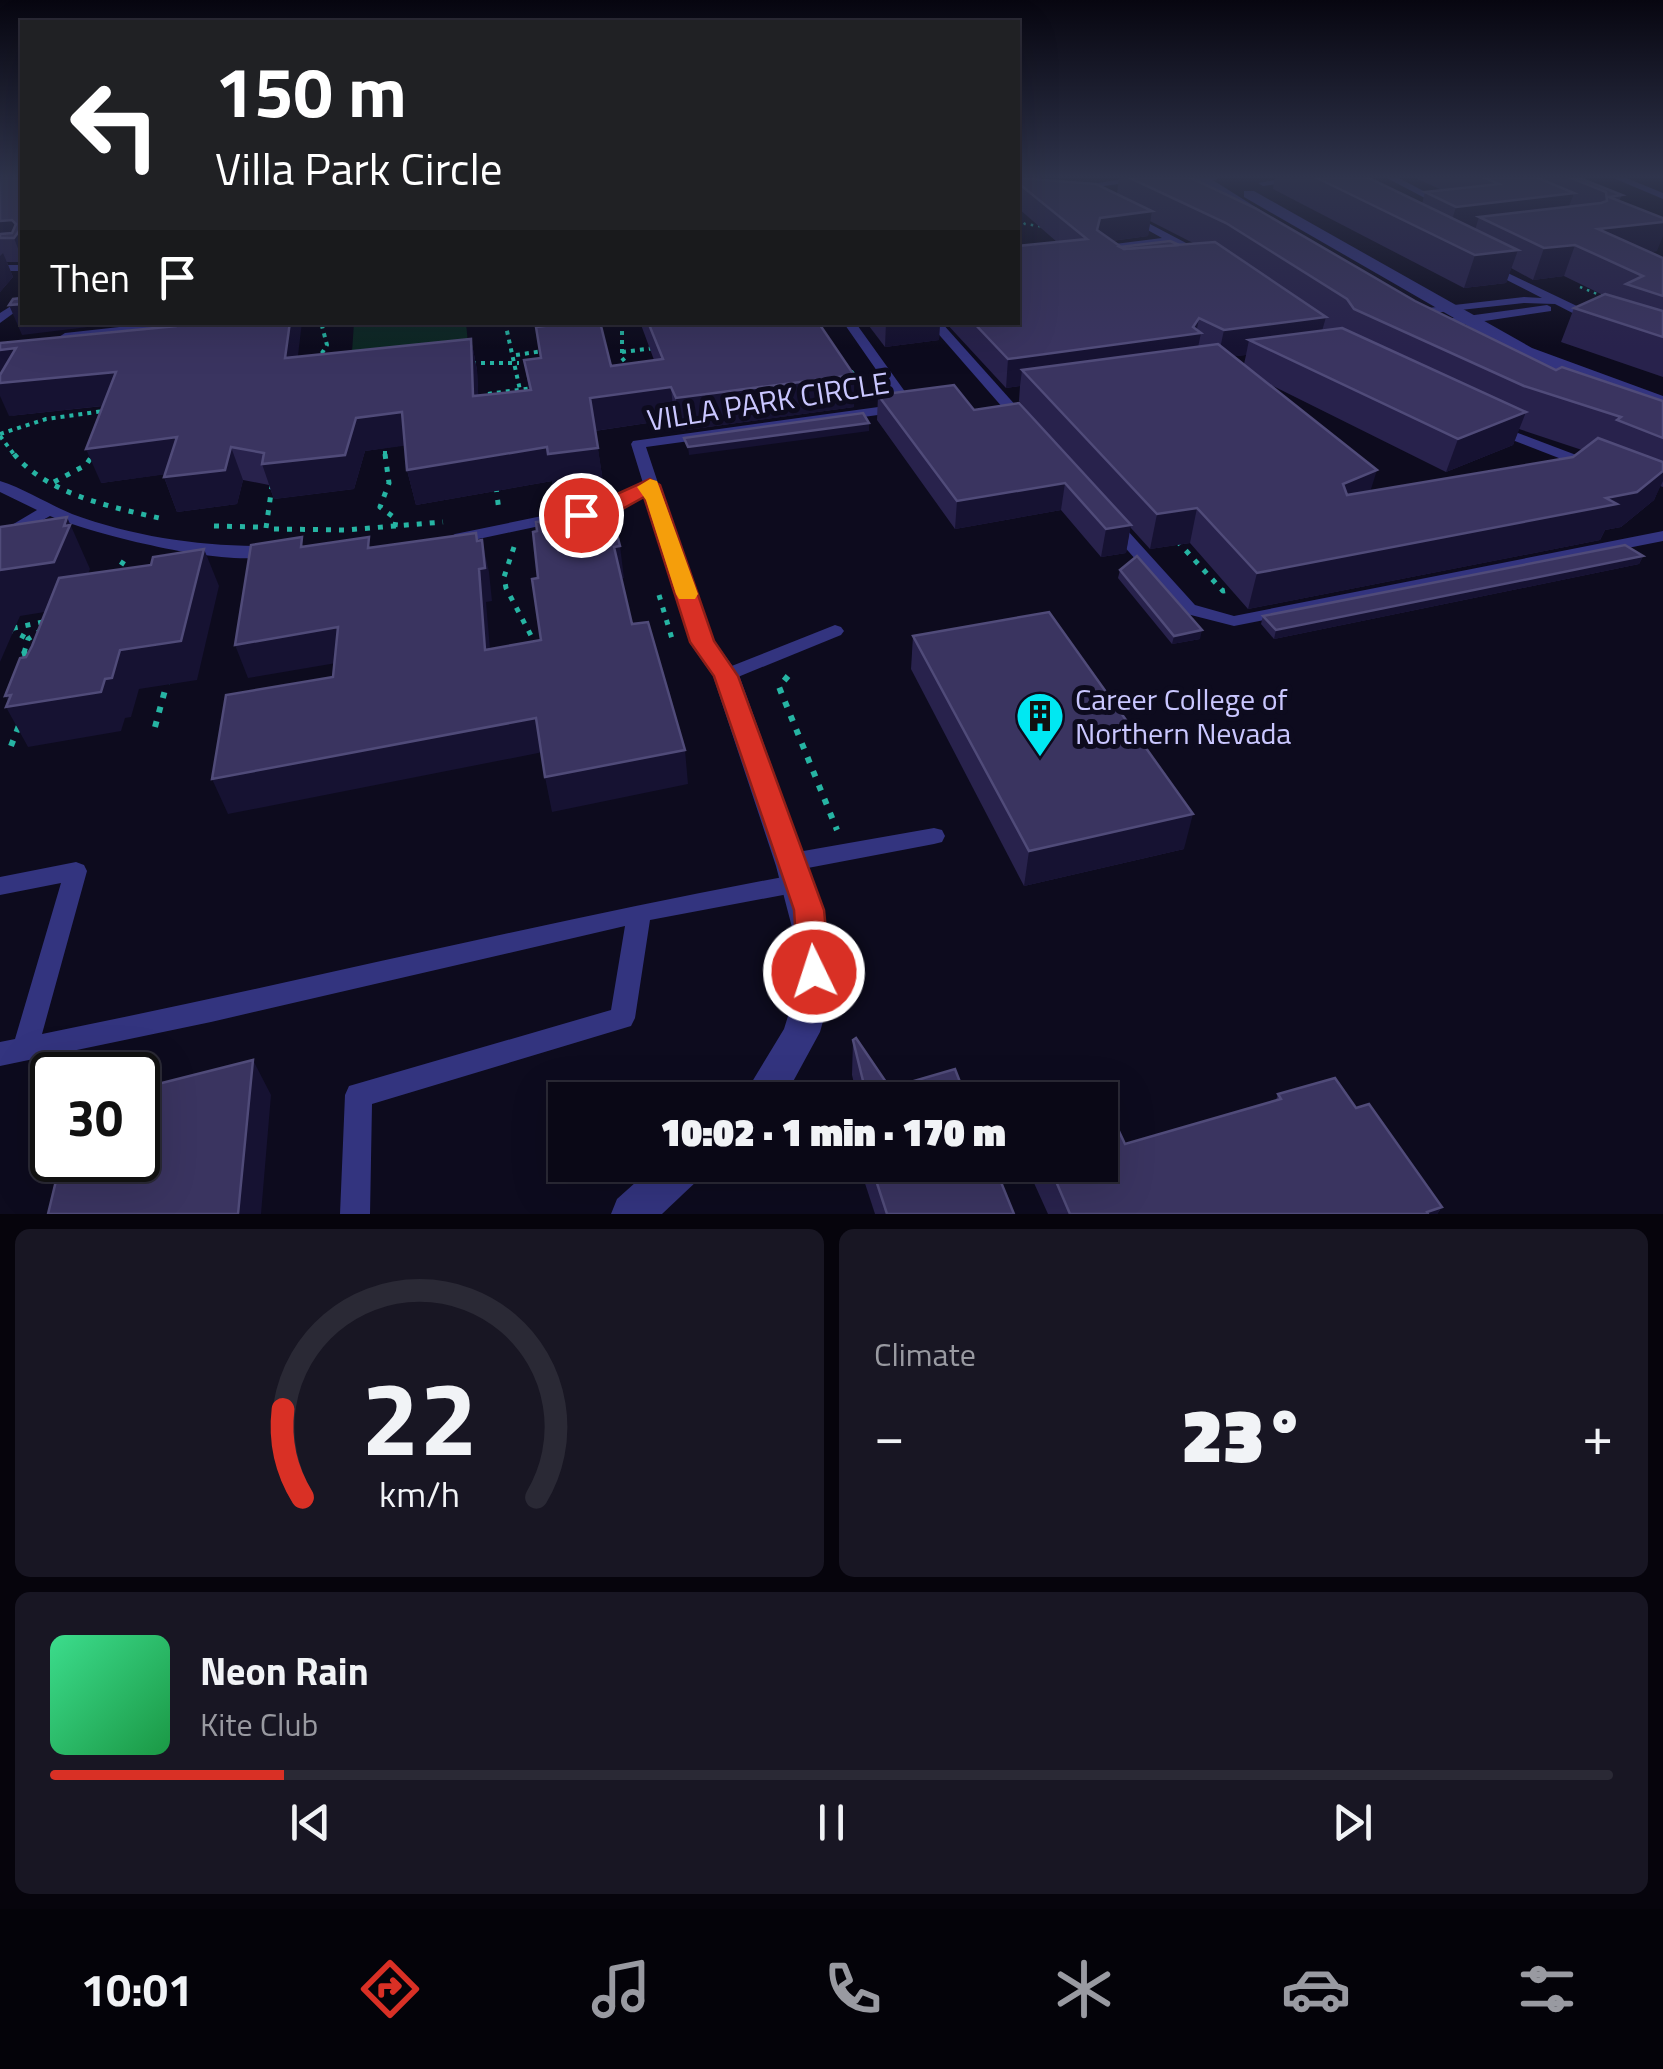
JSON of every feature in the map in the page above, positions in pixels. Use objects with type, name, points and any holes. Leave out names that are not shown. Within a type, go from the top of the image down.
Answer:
[{"type":"street","points":[[1295,234],[1428,312],[1466,320],[1526,352],[1663,402]]},
{"type":"street","points":[[1300,234],[1553,376],[1663,413]]},
{"type":"street","points":[[692,650],[726,676],[809,910],[815,951],[813,992],[798,1040],[771,1082]]},
{"type":"street","points":[[632,1214],[667,1182]]},
{"type":"lane","points":[[1161,234],[1213,261],[1196,262]]},
{"type":"lane","points":[[1113,261],[1101,252],[1103,248],[1172,240]]},
{"type":"lane","points":[[1474,259],[1613,326]]},
{"type":"lane","points":[[1446,316],[1524,300],[1562,303]]},
{"type":"lane","points":[[1466,320],[1545,310],[1562,303]]},
{"type":"lane","points":[[0,319],[20,304]]},
{"type":"lane","points":[[43,339],[174,325]]},
{"type":"lane","points":[[182,349],[192,325]]},
{"type":"lane","name":"VILLA PARK CIRCLE","points":[[650,485],[638,444],[909,406],[850,325]]},
{"type":"lane","points":[[937,325],[1036,437]]},
{"type":"lane","points":[[1000,396],[1018,394]]},
{"type":"lane","points":[[1487,425],[1609,473]]},
{"type":"lane","points":[[440,541],[528,527],[610,508],[650,485],[692,650]]},
{"type":"lane","points":[[0,486],[47,511],[117,534],[158,542],[283,551]]},
{"type":"lane","points":[[1096,504],[1190,609],[1208,617],[1234,620],[1663,536]]},
{"type":"lane","points":[[0,539],[47,511]]},
{"type":"lane","points":[[726,676],[835,631]]},
{"type":"lane","points":[[12,1051],[210,1011],[639,913],[796,872],[847,852],[934,836]]},
{"type":"lane","points":[[0,886],[76,871],[12,1051]]},
{"type":"lane","points":[[355,1214],[360,1095],[622,1018],[639,913]]},
{"type":"path","points":[[317,362],[327,345],[323,325]]},
{"type":"path","points":[[504,325],[506,338],[519,363],[520,390]]},
{"type":"path","points":[[622,325],[622,358],[634,376]]},
{"type":"path","points":[[605,344],[624,342]]},
{"type":"path","points":[[622,352],[656,348]]},
{"type":"path","points":[[516,354],[551,349]]},
{"type":"path","points":[[472,364],[519,363]]},
{"type":"path","points":[[489,420],[487,394],[539,388]]},
{"type":"path","points":[[105,411],[46,419],[0,434],[28,468],[54,482],[82,495],[174,522]]},
{"type":"path","points":[[199,525],[395,527],[396,519],[380,507],[390,495],[384,451],[386,433]]},
{"type":"path","points":[[54,482],[86,466],[100,446]]},
{"type":"path","points":[[266,528],[273,476]]},
{"type":"path","points":[[495,476],[499,514]]},
{"type":"path","points":[[1171,534],[1224,591],[1242,587]]},
{"type":"path","points":[[506,549],[514,547],[504,578],[506,588],[540,652]]},
{"type":"path","points":[[110,586],[129,554]]},
{"type":"path","points":[[657,589],[672,641],[692,650]]},
{"type":"path","points":[[4,630],[64,617],[28,639],[23,654],[36,668]]},
{"type":"path","points":[[4,630],[28,639]]},
{"type":"path","points":[[794,671],[780,687],[847,852]]},
{"type":"path","points":[[155,727],[170,672]]},
{"type":"path","points":[[11,746],[24,714]]},
{"type":"green space","points":[[354,325],[466,325],[469,353],[351,366]]},
{"type":"building","points":[[0,234],[17,234],[14,238],[0,238]]},
{"type":"building","points":[[1080,234],[1102,234],[1124,249],[1215,242],[1326,317],[1224,330],[1199,318],[1193,327],[1201,333],[1008,359],[976,325],[1020,325],[1020,246],[1087,239]]},
{"type":"building","points":[[1243,234],[1299,234],[1415,301],[1556,370],[1562,367],[1663,401],[1663,438],[1617,420],[1621,417],[1524,386],[1354,309],[1347,299]]},
{"type":"building","points":[[1431,234],[1484,234],[1518,250],[1475,255]]},
{"type":"building","points":[[1514,234],[1608,234],[1663,258],[1663,296],[1626,284],[1643,276],[1575,245],[1544,248]]},
{"type":"building","points":[[1170,241],[1179,245],[1120,247]]},
{"type":"building","points":[[1605,294],[1663,311],[1663,337],[1574,308]]},
{"type":"building","points":[[290,325],[285,358],[471,339],[473,396],[531,390],[524,360],[541,358],[536,327],[545,325],[601,325],[611,366],[663,359],[649,325],[820,325],[854,375],[676,398],[671,387],[590,398],[598,448],[548,454],[547,447],[407,470],[402,412],[356,418],[345,455],[262,464],[264,453],[231,447],[225,470],[164,477],[177,437],[86,449],[116,372],[0,383],[0,375],[16,348],[0,350],[0,343],[176,326]]},
{"type":"building","points":[[1342,328],[1526,412],[1458,439],[1249,340]]},
{"type":"building","points":[[1218,344],[1377,470],[1343,484],[1347,495],[1573,457],[1598,438],[1663,462],[1663,471],[1637,492],[1606,498],[1617,504],[1257,573],[1197,508],[1157,514],[1022,370]]},
{"type":"building","points":[[954,385],[974,410],[1019,403],[1131,525],[1106,529],[1065,483],[957,501],[878,395]]},
{"type":"building","points":[[863,413],[869,423],[688,447],[684,438]]},
{"type":"building","points":[[606,512],[608,520],[613,519],[620,546],[614,547],[632,624],[648,622],[685,750],[545,777],[536,718],[212,779],[226,695],[333,677],[338,627],[235,645],[251,545],[302,537],[301,547],[369,537],[368,548],[476,533],[477,541],[482,540],[485,568],[479,569],[485,650],[541,640],[532,579],[538,578],[533,532],[537,531],[536,522]]},
{"type":"building","points":[[67,517],[64,526],[70,525],[54,562],[0,570],[0,527]]},
{"type":"building","points":[[1625,545],[1643,556],[1276,630],[1263,616]]},
{"type":"building","points":[[204,549],[181,641],[120,650],[112,678],[105,679],[101,692],[6,707],[11,695],[5,696],[20,658],[26,657],[32,646],[59,578],[151,565],[153,557]]},
{"type":"building","points":[[1137,556],[1202,630],[1174,636],[1120,570]]},
{"type":"building","name":"Career College of Northern Nevada","points":[[1049,612],[1193,814],[1029,851],[913,636]]},
{"type":"building","points":[[856,1038],[886,1082],[863,1082],[853,1040]]},
{"type":"building","points":[[253,1060],[238,1214],[48,1214],[56,1182],[160,1182],[160,1083]]},
{"type":"building","points":[[955,1069],[960,1082],[911,1082]]},
{"type":"building","points":[[1335,1078],[1356,1108],[1369,1104],[1442,1207],[1428,1214],[1070,1214],[1056,1182],[1118,1182],[1118,1129],[1125,1144],[1281,1099],[1278,1094]]},
{"type":"building","points":[[877,1182],[1001,1182],[1014,1214],[887,1214]]},
{"type":"slow traffic","points":[[647,487],[650,485],[656,500],[687,594]]},
{"type":"place","name":"Career College of Northern Nevada","points":[[1040,758]]},
{"type":"route","points":[[581,515],[610,508],[650,485],[702,642],[726,676],[809,910],[814,972]]}]
